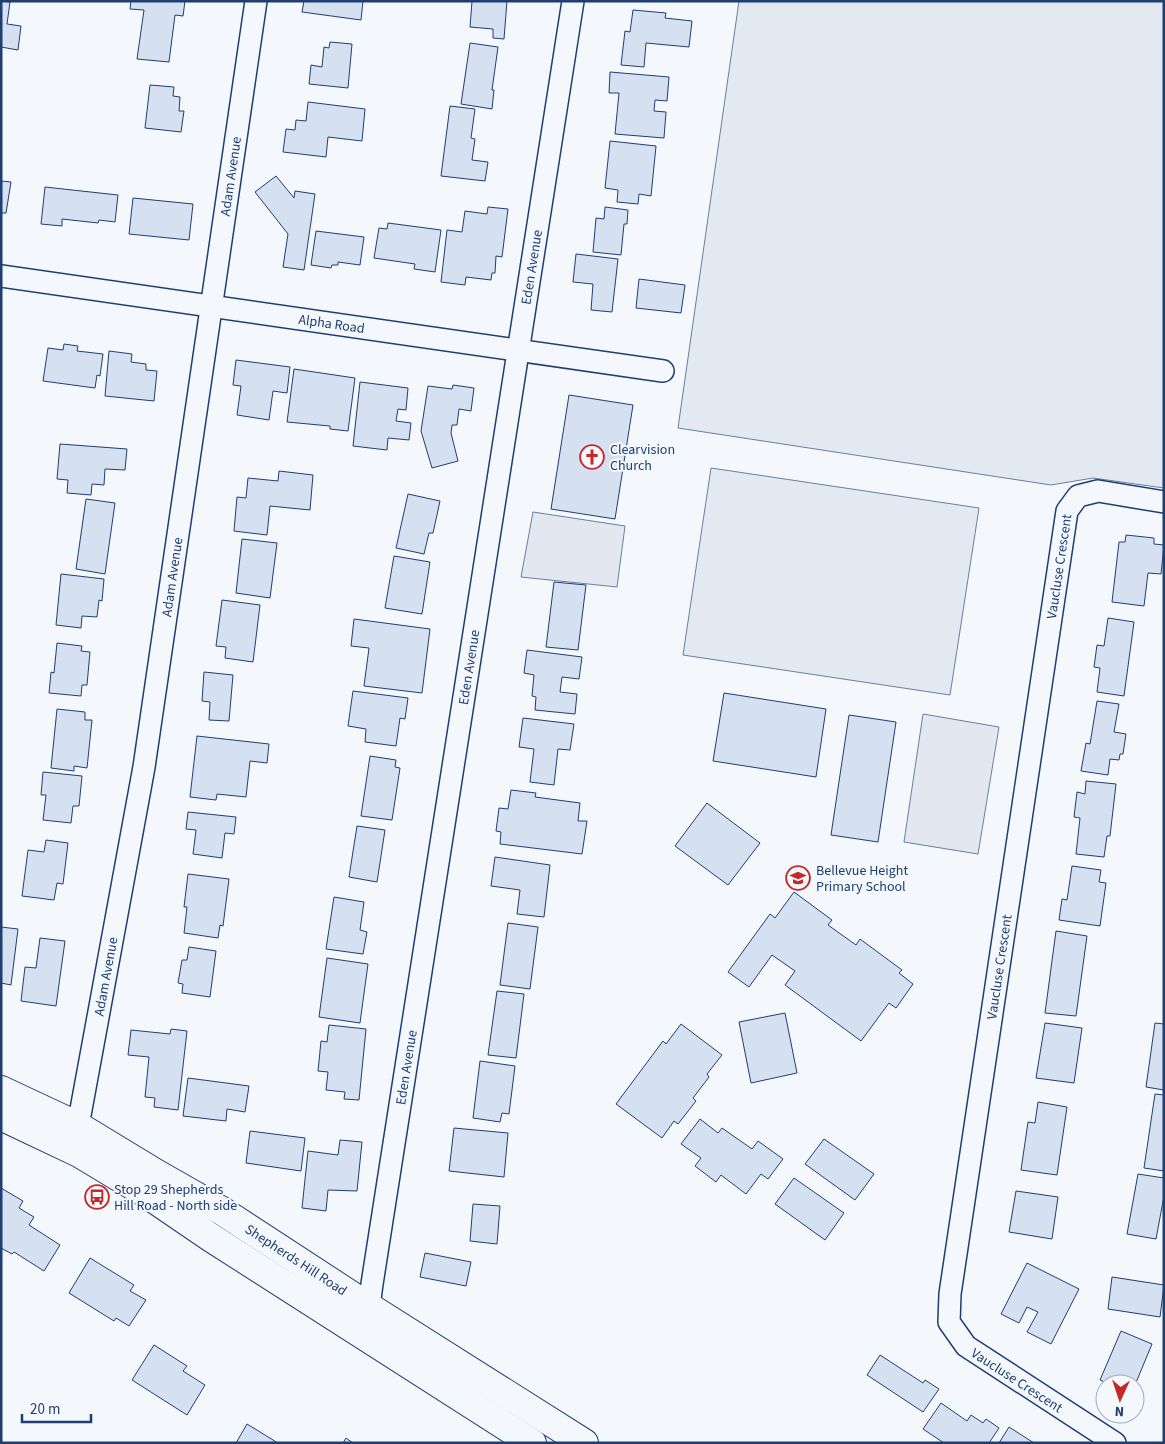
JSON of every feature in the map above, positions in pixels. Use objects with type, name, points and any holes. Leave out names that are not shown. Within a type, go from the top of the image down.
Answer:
[{"type":"main road","name":"Shepherds Hill Road","points":[[1,1090],[73,1137]]},
{"type":"main road","name":"Shepherds Hill Road","points":[[1,1116],[73,1137],[157,1174],[222,1211],[361,1318],[532,1443]]},
{"type":"main road","name":"Shepherds Hill Road","points":[[361,1318],[584,1443]]},
{"type":"street","name":"Adam Avenue","points":[[73,1137],[144,767],[256,1]]},
{"type":"street","name":"Eden Avenue","points":[[361,1318],[519,350],[573,1]]},
{"type":"street","name":"Alpha Road","points":[[1,276],[663,371]]},
{"type":"street","name":"Vaucluse Crescent","points":[[1115,1443],[966,1346],[949,1322],[950,1294],[1067,511],[1078,496],[1098,491],[1164,502]]},
{"type":"shaded area","points":[[739,1],[1164,1],[1164,488],[1093,478],[1051,485],[678,428]]},
{"type":"shaded area","points":[[711,468],[979,508],[950,695],[683,655]]},
{"type":"shaded area","points":[[533,512],[625,526],[617,587],[521,577]]},
{"type":"shaded area","points":[[923,714],[999,727],[978,854],[904,842]]},
{"type":"building","points":[[1,1],[10,2],[7,24],[21,26],[18,50],[1,47]]},
{"type":"building","points":[[131,1],[185,1],[183,16],[175,15],[169,62],[137,59],[144,10],[130,9]]},
{"type":"building","points":[[304,1],[363,1],[361,20],[302,12]]},
{"type":"building","points":[[472,1],[507,1],[504,39],[493,38],[493,29],[470,27]]},
{"type":"building","points":[[633,10],[666,13],[665,18],[692,21],[689,47],[646,43],[644,67],[621,65],[625,31],[630,32]]},
{"type":"building","points":[[330,42],[352,44],[348,88],[309,84],[311,65],[322,67],[324,47],[329,48]]},
{"type":"building","points":[[470,43],[498,47],[492,90],[494,90],[492,109],[461,104]]},
{"type":"building","points":[[610,72],[669,77],[667,101],[655,100],[654,111],[666,112],[664,138],[615,134],[619,93],[609,93]]},
{"type":"building","points":[[150,85],[174,87],[173,96],[180,97],[179,111],[184,111],[181,132],[145,128]]},
{"type":"building","points":[[308,102],[365,109],[362,141],[328,137],[326,157],[283,152],[286,129],[295,130],[296,120],[306,121]]},
{"type":"building","points":[[450,106],[475,109],[471,138],[475,139],[472,160],[488,162],[485,181],[441,176]]},
{"type":"building","points":[[610,141],[656,146],[651,196],[639,194],[638,204],[617,202],[618,190],[605,188]]},
{"type":"building","points":[[276,176],[294,198],[295,191],[315,194],[304,270],[283,267],[288,234],[255,192]]},
{"type":"building","points":[[1,181],[11,182],[6,213],[1,213]]},
{"type":"building","points":[[45,187],[118,195],[115,222],[99,220],[98,223],[62,219],[62,226],[41,224]]},
{"type":"building","points":[[133,198],[193,204],[189,240],[129,234]]},
{"type":"building","points":[[488,207],[508,209],[502,257],[496,256],[495,273],[492,273],[491,280],[466,277],[465,285],[441,282],[447,230],[462,232],[465,211],[487,214]]},
{"type":"building","points":[[605,207],[628,210],[627,224],[624,224],[621,255],[593,252],[596,218],[604,219]]},
{"type":"building","points":[[388,223],[441,230],[435,272],[414,269],[415,264],[374,258],[379,228],[387,229]]},
{"type":"building","points":[[316,231],[364,237],[360,265],[338,262],[338,265],[332,265],[331,268],[311,265]]},
{"type":"building","points":[[576,254],[618,259],[612,312],[591,310],[593,284],[573,282]]},
{"type":"building","points":[[639,279],[685,285],[681,313],[636,308]]},
{"type":"building","points":[[64,344],[78,346],[77,351],[103,354],[100,376],[97,375],[95,388],[43,381],[48,348],[63,350]]},
{"type":"building","points":[[109,351],[132,354],[131,362],[146,364],[146,370],[157,371],[154,401],[105,396]]},
{"type":"building","points":[[236,360],[290,367],[287,393],[273,391],[269,420],[237,415],[241,386],[233,385]]},
{"type":"building","points":[[294,369],[355,378],[348,431],[330,429],[330,426],[287,422]]},
{"type":"building","points":[[360,382],[408,388],[406,410],[398,409],[396,421],[411,423],[409,440],[388,438],[387,450],[353,446]]},
{"type":"building","points":[[453,385],[474,388],[471,411],[459,409],[457,425],[452,425],[451,433],[458,461],[432,468],[421,431],[428,386],[452,389]]},
{"type":"building","name":"Clearvision Church","points":[[569,395],[633,405],[615,519],[551,509]]},
{"type":"building","points":[[60,444],[127,449],[125,470],[105,469],[104,485],[92,484],[91,495],[67,493],[68,480],[57,479]]},
{"type":"building","points":[[279,471],[313,475],[310,510],[270,506],[267,535],[234,531],[237,497],[246,498],[248,478],[278,481]]},
{"type":"building","points":[[408,494],[440,501],[433,533],[429,533],[424,554],[396,548]]},
{"type":"building","points":[[86,499],[115,503],[105,574],[76,569]]},
{"type":"building","points":[[1126,535],[1154,538],[1154,544],[1164,545],[1161,574],[1148,573],[1144,606],[1112,602],[1119,542],[1125,542]]},
{"type":"building","points":[[242,539],[277,543],[270,598],[236,593]]},
{"type":"building","points":[[394,556],[430,562],[422,614],[385,608]]},
{"type":"building","points":[[61,574],[104,579],[102,601],[99,600],[97,617],[82,616],[81,628],[56,625]]},
{"type":"building","points":[[554,582],[586,585],[578,650],[546,647]]},
{"type":"building","points":[[222,600],[260,605],[253,662],[225,658],[226,647],[216,646]]},
{"type":"building","points":[[1108,618],[1134,622],[1124,696],[1097,692],[1100,668],[1094,667],[1097,645],[1104,646]]},
{"type":"building","points":[[354,619],[430,629],[422,693],[364,686],[369,648],[351,646]]},
{"type":"building","points":[[57,643],[82,646],[81,651],[90,652],[87,685],[82,685],[81,696],[49,693],[51,672],[54,673]]},
{"type":"building","points":[[527,650],[582,657],[579,679],[562,677],[560,692],[577,694],[575,714],[535,710],[536,697],[532,696],[534,675],[524,673]]},
{"type":"building","points":[[204,672],[233,675],[229,721],[209,720],[210,702],[202,701]]},
{"type":"building","points":[[353,691],[408,698],[405,719],[400,718],[396,746],[365,742],[366,729],[348,726]]},
{"type":"building","points":[[724,693],[826,709],[816,777],[713,761]]},
{"type":"building","points":[[1097,701],[1119,704],[1114,732],[1126,734],[1123,754],[1120,754],[1119,760],[1110,759],[1108,775],[1081,771],[1086,743],[1090,744]]},
{"type":"building","points":[[57,709],[85,712],[85,720],[92,720],[87,768],[74,766],[74,771],[51,768]]},
{"type":"building","points":[[849,715],[896,722],[878,842],[831,835]]},
{"type":"building","points":[[523,718],[574,724],[570,750],[558,749],[554,785],[530,782],[534,749],[519,747]]},
{"type":"building","points":[[197,736],[269,744],[267,763],[250,761],[246,797],[217,794],[216,800],[190,797]]},
{"type":"building","points":[[370,756],[396,760],[395,767],[400,768],[392,820],[361,816]]},
{"type":"building","points":[[43,772],[82,776],[79,806],[73,806],[71,823],[43,820],[46,795],[41,795]]},
{"type":"building","points":[[1086,781],[1116,784],[1110,836],[1107,836],[1104,857],[1076,854],[1080,818],[1074,817],[1077,792],[1085,794]]},
{"type":"building","points":[[511,790],[536,793],[535,797],[580,803],[578,821],[587,821],[582,854],[500,844],[501,832],[496,831],[499,808],[508,809]]},
{"type":"building","points":[[707,803],[760,843],[728,885],[675,846]]},
{"type":"building","points":[[188,812],[236,817],[234,834],[225,833],[222,858],[193,854],[196,830],[186,829]]},
{"type":"building","points":[[357,826],[385,830],[377,882],[349,877]]},
{"type":"building","points":[[46,840],[68,843],[63,884],[57,883],[54,900],[22,896],[28,850],[44,852]]},
{"type":"building","points":[[495,857],[550,865],[544,917],[517,914],[520,890],[491,886]]},
{"type":"building","points":[[1072,866],[1101,870],[1099,882],[1106,883],[1100,926],[1059,920],[1062,899],[1067,900]]},
{"type":"building","points":[[188,874],[229,879],[223,926],[220,925],[218,938],[184,933],[187,907],[184,907]]},
{"type":"building","points":[[794,892],[832,920],[828,925],[856,945],[860,939],[902,970],[899,973],[913,984],[896,1008],[889,1003],[861,1041],[785,985],[795,971],[772,955],[749,987],[728,972],[770,914],[775,918]]},
{"type":"building","points":[[334,897],[364,902],[360,930],[367,932],[363,954],[326,949]]},
{"type":"building","points":[[508,923],[538,927],[530,989],[500,985]]},
{"type":"building","points":[[1,927],[18,929],[11,985],[1,983]]},
{"type":"building","points":[[1056,931],[1087,936],[1076,1016],[1045,1013]]},
{"type":"building","points":[[40,938],[65,941],[56,1006],[21,1001],[25,967],[36,968]]},
{"type":"building","points":[[189,947],[216,951],[210,997],[182,993],[183,984],[178,983],[182,960],[187,960]]},
{"type":"building","points":[[327,958],[368,964],[360,1023],[319,1017]]},
{"type":"building","points":[[497,991],[524,994],[516,1058],[488,1055]]},
{"type":"building","points":[[785,1013],[797,1073],[751,1083],[739,1022]]},
{"type":"building","points":[[1045,1023],[1082,1028],[1074,1083],[1036,1078]]},
{"type":"building","points":[[1155,1023],[1164,1024],[1164,1090],[1146,1087]]},
{"type":"building","points":[[681,1024],[722,1055],[707,1074],[709,1077],[693,1098],[696,1101],[678,1124],[674,1121],[662,1138],[616,1104],[663,1041],[666,1044]]},
{"type":"building","points":[[329,1025],[366,1029],[359,1100],[344,1099],[345,1092],[326,1090],[328,1072],[318,1071],[321,1041],[327,1042]]},
{"type":"building","points":[[171,1029],[187,1031],[178,1110],[154,1107],[155,1098],[145,1097],[149,1057],[128,1055],[131,1030],[170,1034]]},
{"type":"building","points":[[480,1061],[515,1066],[509,1114],[502,1113],[500,1122],[473,1118]]},
{"type":"building","points":[[188,1078],[249,1086],[245,1112],[227,1109],[226,1121],[183,1116]]},
{"type":"building","points":[[1155,1094],[1164,1095],[1164,1171],[1144,1168]]},
{"type":"building","points":[[1038,1102],[1067,1107],[1057,1175],[1021,1170],[1028,1122],[1035,1123]]},
{"type":"building","points":[[700,1119],[718,1133],[722,1128],[752,1149],[758,1141],[783,1159],[768,1179],[761,1174],[746,1194],[721,1175],[716,1182],[695,1166],[701,1158],[681,1144]]},
{"type":"building","points":[[454,1128],[508,1133],[504,1177],[449,1171]]},
{"type":"building","points":[[250,1131],[305,1138],[301,1171],[246,1163]]},
{"type":"building","points":[[824,1139],[874,1174],[855,1200],[805,1164]]},
{"type":"building","points":[[340,1140],[362,1142],[357,1191],[328,1190],[326,1211],[302,1208],[308,1151],[338,1155]]},
{"type":"building","points":[[1138,1174],[1164,1178],[1164,1196],[1156,1239],[1127,1234]]},
{"type":"building","points":[[794,1178],[844,1213],[825,1240],[775,1204]]},
{"type":"building","points":[[1,1188],[23,1201],[19,1208],[34,1217],[29,1225],[60,1245],[44,1271],[14,1252],[12,1254],[1,1248]]},
{"type":"building","points":[[1016,1191],[1058,1197],[1052,1239],[1009,1232]]},
{"type":"building","points":[[473,1204],[500,1206],[497,1244],[470,1241]]},
{"type":"building","points":[[425,1253],[471,1262],[466,1286],[420,1277]]},
{"type":"building","points":[[90,1258],[134,1285],[130,1291],[146,1300],[129,1326],[116,1318],[114,1321],[69,1293]]},
{"type":"building","points":[[1027,1263],[1079,1289],[1051,1344],[1027,1332],[1038,1312],[1027,1307],[1019,1323],[1001,1314]]},
{"type":"building","points":[[1112,1277],[1164,1285],[1160,1317],[1108,1309]]},
{"type":"building","points":[[1121,1331],[1152,1344],[1140,1374],[1103,1374]]},
{"type":"building","points":[[154,1345],[187,1366],[183,1371],[205,1385],[187,1415],[132,1380]]},
{"type":"building","points":[[880,1355],[923,1383],[925,1380],[939,1389],[923,1412],[867,1375]]},
{"type":"building","points":[[941,1403],[967,1421],[971,1415],[983,1423],[986,1419],[999,1428],[989,1443],[944,1443],[923,1429]]},
{"type":"building","points":[[247,1424],[278,1443],[236,1443]]},
{"type":"building","points":[[1009,1427],[1034,1443],[999,1443]]},
{"type":"building","points":[[346,1438],[353,1443],[343,1443]]},
{"type":"place","name":"Clearvision Church","points":[[592,457]]},
{"type":"place","name":"Bellevue Height Primary School","points":[[798,878]]},
{"type":"place","name":"Stop 29 Shepherds Hill Road - North side","points":[[97,1197]]}]
